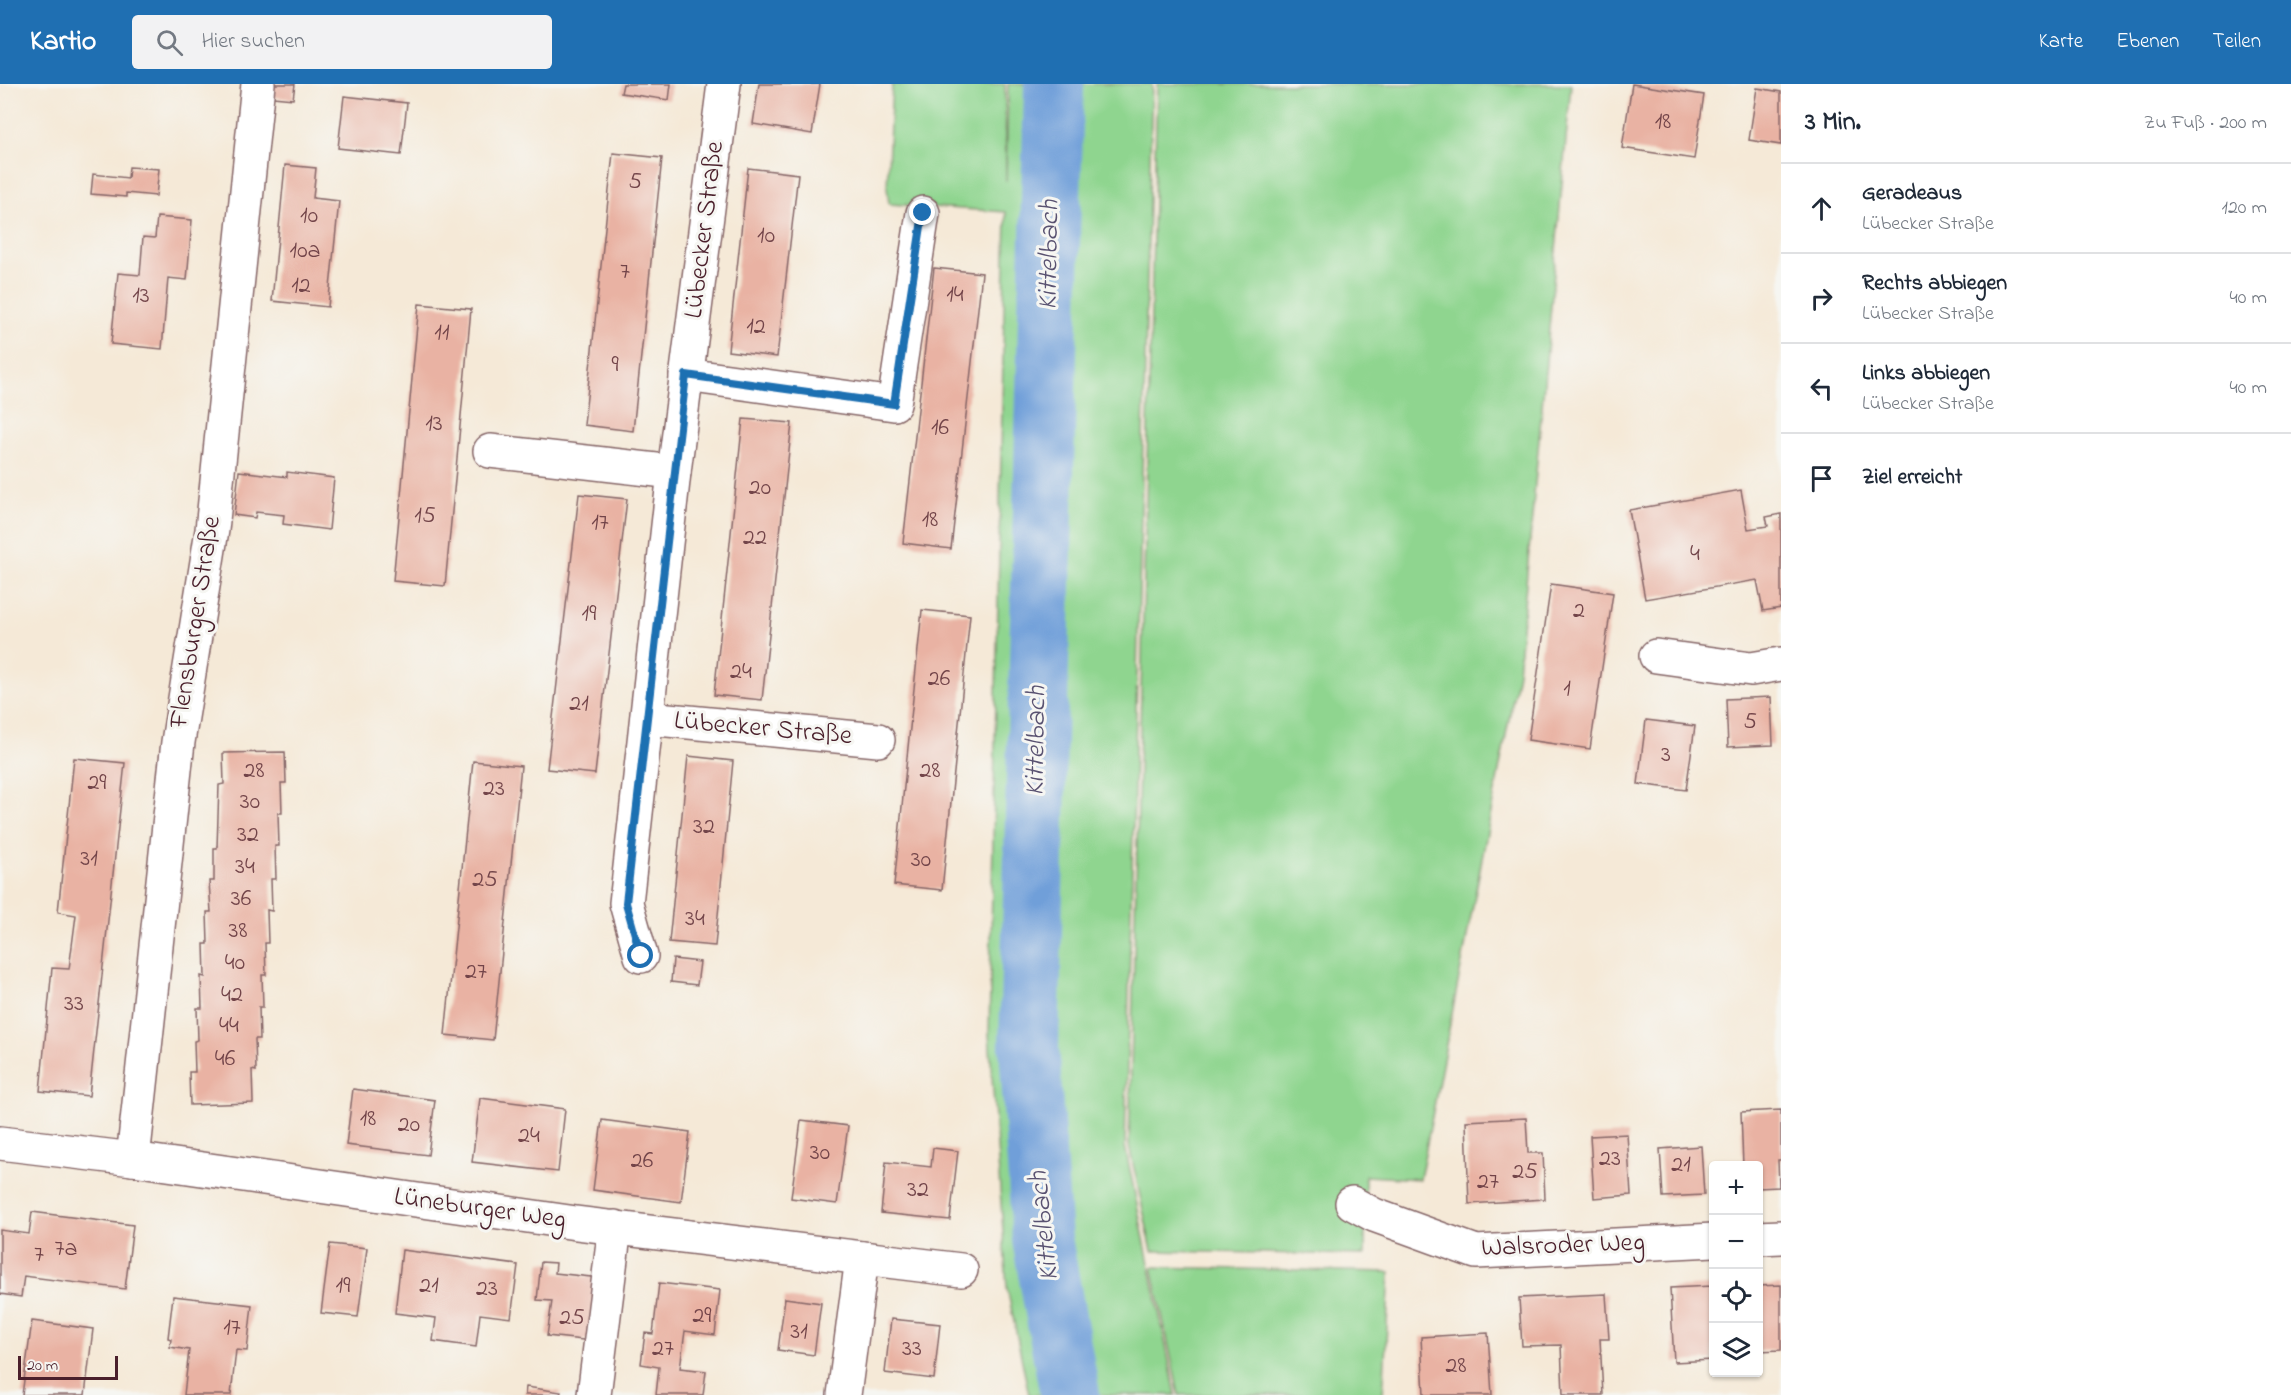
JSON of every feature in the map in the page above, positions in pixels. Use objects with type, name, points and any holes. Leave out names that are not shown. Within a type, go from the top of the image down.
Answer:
[{"type":"street","name":"Flensburger Straße","points":[[133,1160],[178,742],[212,530],[258,84]]},
{"type":"street","name":"Lübecker Straße","points":[[641,956],[626,903],[674,472],[724,84]]},
{"type":"street","points":[[686,375],[894,404],[923,213]]},
{"type":"street","points":[[490,451],[674,472]]},
{"type":"street","points":[[1656,656],[1751,669],[1781,664]]},
{"type":"street","name":"Lübecker Straße","points":[[647,718],[878,740]]},
{"type":"street","name":"Lüneburger Weg","points":[[0,1143],[615,1227],[961,1270]]},
{"type":"street","name":"Walsroder Weg","points":[[1352,1203],[1374,1215],[1476,1252],[1709,1240]]},
{"type":"street","points":[[594,1395],[615,1227]]},
{"type":"street","points":[[1763,1238],[1781,1237]]},
{"type":"street","points":[[844,1395],[862,1258]]},
{"type":"green space","points":[[892,84],[1005,84],[1006,181],[1008,84],[1152,84],[1125,1146],[1176,1395],[1029,1395],[1007,1288],[989,1034],[1006,212],[889,204],[887,187]]},
{"type":"green space","points":[[1157,84],[1571,84],[1518,673],[1420,1179],[1365,1176],[1365,1255],[1152,1251],[1129,1146]]},
{"type":"green space","points":[[1152,1267],[1390,1272],[1383,1395],[1179,1395]]},
{"type":"building","points":[[264,84],[295,84],[293,99],[263,96]]},
{"type":"building","points":[[623,84],[671,84],[669,100],[621,93]]},
{"type":"building","points":[[759,84],[820,84],[812,134],[753,124]]},
{"type":"building","points":[[1632,84],[1704,95],[1694,159],[1622,148]]},
{"type":"building","points":[[1757,88],[1781,92],[1781,145],[1749,140]]},
{"type":"building","points":[[344,96],[407,103],[401,155],[338,148]]},
{"type":"building","points":[[613,153],[662,158],[633,431],[584,425]]},
{"type":"building","points":[[285,165],[316,168],[313,198],[339,201],[328,307],[272,301]]},
{"type":"building","points":[[129,167],[159,169],[156,196],[126,193],[126,197],[91,194],[93,174],[128,178]]},
{"type":"building","points":[[748,168],[798,174],[777,357],[728,351]]},
{"type":"building","points":[[157,217],[192,220],[187,280],[168,278],[162,349],[111,344],[118,273],[140,275],[143,237],[155,238]]},
{"type":"building","points":[[934,268],[982,273],[951,549],[903,543]]},
{"type":"building","points":[[419,304],[471,309],[445,586],[393,581]]},
{"type":"building","points":[[743,419],[792,423],[762,700],[714,695]]},
{"type":"building","points":[[239,471],[287,477],[287,472],[334,478],[329,530],[283,524],[284,515],[256,512],[255,518],[234,515]]},
{"type":"building","points":[[1741,490],[1748,529],[1768,526],[1766,517],[1781,514],[1781,608],[1763,611],[1757,580],[1645,599],[1629,510]]},
{"type":"building","points":[[579,494],[627,499],[595,774],[547,769]]},
{"type":"building","points":[[1551,584],[1613,593],[1590,749],[1528,740]]},
{"type":"building","points":[[922,610],[970,615],[942,890],[894,885]]},
{"type":"building","points":[[1771,697],[1773,745],[1728,747],[1726,699]]},
{"type":"building","points":[[1646,720],[1695,726],[1686,790],[1638,784]]},
{"type":"building","points":[[285,752],[286,783],[281,783],[282,813],[278,813],[279,846],[275,846],[276,879],[271,879],[272,911],[267,910],[268,943],[265,943],[266,975],[262,975],[263,1007],[259,1007],[260,1039],[255,1039],[256,1071],[252,1070],[253,1103],[190,1105],[189,1072],[195,1072],[194,1041],[198,1040],[197,1008],[202,1008],[201,976],[205,977],[204,944],[208,944],[207,912],[211,912],[209,881],[214,881],[219,785],[224,784],[223,753]]},
{"type":"building","points":[[688,756],[733,761],[715,946],[669,942]]},
{"type":"building","points":[[74,758],[125,763],[89,1096],[40,1091],[52,968],[69,969],[76,915],[58,912]]},
{"type":"building","points":[[473,761],[521,766],[493,1040],[445,1035]]},
{"type":"building","points":[[673,959],[700,962],[697,985],[671,982]]},
{"type":"building","points":[[353,1089],[435,1100],[428,1155],[346,1145]]},
{"type":"building","points":[[480,1098],[565,1109],[558,1172],[472,1162]]},
{"type":"building","points":[[1781,1110],[1779,1187],[1763,1188],[1763,1161],[1743,1161],[1741,1112]]},
{"type":"building","points":[[1526,1118],[1528,1153],[1543,1153],[1545,1199],[1469,1204],[1466,1121]]},
{"type":"building","points":[[602,1120],[690,1132],[681,1202],[593,1190]]},
{"type":"building","points":[[801,1120],[848,1126],[837,1204],[791,1198]]},
{"type":"building","points":[[1627,1134],[1631,1195],[1594,1198],[1590,1136]]},
{"type":"building","points":[[1701,1146],[1704,1195],[1663,1197],[1660,1149]]},
{"type":"building","points":[[933,1148],[958,1151],[950,1220],[881,1213],[886,1162],[931,1167]]},
{"type":"building","points":[[32,1212],[133,1225],[125,1289],[24,1276],[21,1297],[0,1294],[0,1230],[29,1234]]},
{"type":"building","points":[[330,1244],[367,1248],[358,1317],[321,1313]]},
{"type":"building","points":[[402,1250],[518,1265],[511,1318],[480,1314],[476,1347],[433,1341],[436,1318],[395,1313]]},
{"type":"building","points":[[541,1262],[556,1263],[555,1273],[600,1278],[592,1341],[547,1336],[552,1301],[537,1300]]},
{"type":"building","points":[[659,1283],[720,1290],[715,1335],[685,1331],[680,1368],[706,1371],[703,1395],[656,1395],[659,1367],[641,1364],[645,1333],[653,1334]]},
{"type":"building","points":[[1781,1285],[1781,1350],[1763,1351],[1763,1286]]},
{"type":"building","points":[[1709,1286],[1709,1360],[1674,1362],[1670,1288]]},
{"type":"building","points":[[1606,1294],[1609,1339],[1600,1339],[1603,1395],[1563,1395],[1561,1345],[1522,1346],[1519,1298]]},
{"type":"building","points":[[173,1296],[252,1305],[247,1351],[236,1350],[231,1395],[184,1395],[189,1350],[170,1347],[171,1339],[168,1338]]},
{"type":"building","points":[[785,1298],[821,1303],[814,1355],[778,1350]]},
{"type":"building","points":[[891,1319],[940,1324],[934,1379],[885,1373]]},
{"type":"building","points":[[32,1321],[93,1329],[85,1395],[22,1395]]},
{"type":"building","points":[[1488,1333],[1492,1395],[1424,1395],[1421,1337]]},
{"type":"building","points":[[526,1387],[561,1392],[560,1395],[525,1395]]},
{"type":"waterway","name":"Kittelbach","points":[[1054,84],[1029,1047],[1042,1239],[1070,1395]]},
{"type":"route","points":[[641,956],[626,903],[686,375],[894,404],[923,213]]}]
